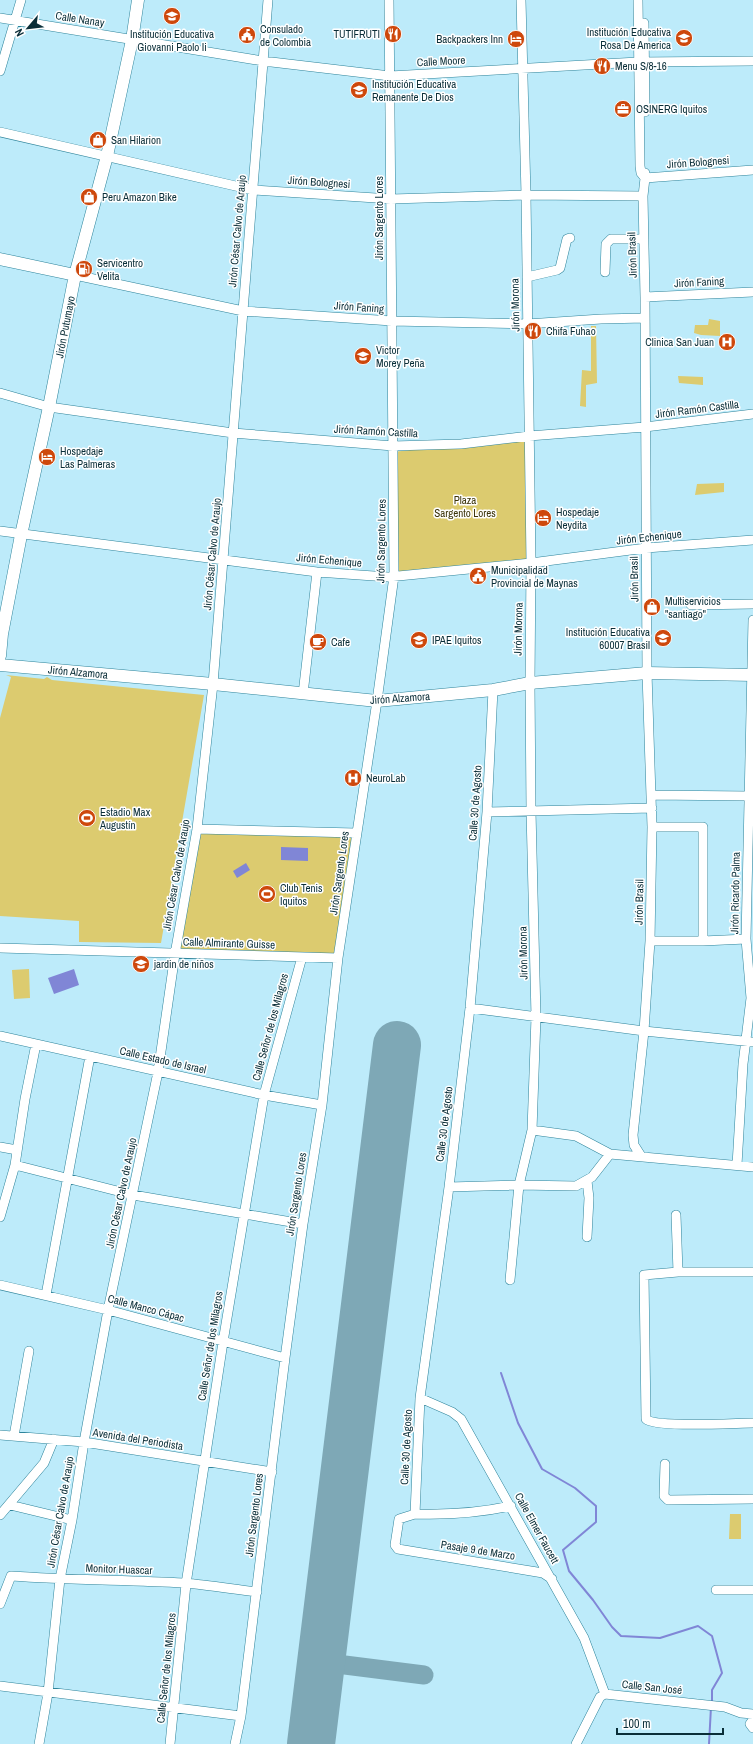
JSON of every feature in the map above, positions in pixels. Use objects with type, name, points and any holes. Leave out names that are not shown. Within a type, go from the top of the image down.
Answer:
[{"type":"street","points":[[0,71],[20,0]]},
{"type":"street","name":"Jirón Putumayo","points":[[0,656],[2,634],[21,535],[76,275],[107,156],[132,40],[138,0]]},
{"type":"street","name":"Jirón César Calvo de Araujo","points":[[40,1744],[48,1693],[60,1579],[72,1520],[84,1442],[108,1310],[158,1072],[175,954],[197,828],[213,684],[268,0]]},
{"type":"street","name":"Jirón Sargento Lores","points":[[235,1744],[257,1592],[285,1358],[303,1224],[322,1105],[338,958],[377,701],[394,576],[389,0]]},
{"type":"street","name":"Jirón Morona","points":[[510,1280],[519,1185],[532,1130],[536,1017],[531,810],[531,563],[526,195],[521,0]]},
{"type":"street","points":[[641,2],[641,62]]},
{"type":"street","name":"Calle Nanay","points":[[0,18],[132,40]]},
{"type":"street","name":"Calle Moore","points":[[132,40],[263,61],[390,76],[641,62],[753,61]]},
{"type":"street","name":"Jirón Brasil","points":[[634,1145],[633,1135],[644,1031],[650,941],[652,827],[647,674],[643,196],[645,178],[641,62]]},
{"type":"street","name":"Jirón Bolognesi","points":[[0,132],[253,190],[391,199],[526,195],[643,196]]},
{"type":"street","name":"Jirón Bolognesi","points":[[645,178],[753,170]]},
{"type":"street","points":[[527,278],[560,268],[565,243],[567,239],[570,238]]},
{"type":"street","points":[[605,272],[606,244],[608,241],[644,239]]},
{"type":"street","points":[[0,259],[76,275]]},
{"type":"street","name":"Jirón Faning","points":[[76,275],[243,311],[392,321],[527,324],[601,319],[645,318]]},
{"type":"street","name":"Jirón Faning","points":[[645,297],[753,292]]},
{"type":"street","name":"Jirón Ramón Castilla","points":[[0,393],[49,406],[233,433],[393,446],[461,444],[529,436],[645,427],[753,414]]},
{"type":"street","name":"Jirón Echenique","points":[[0,531],[21,535],[223,559],[317,572],[394,576],[531,563],[646,548],[753,540]]},
{"type":"street","points":[[303,694],[317,572]]},
{"type":"street","points":[[691,605],[753,604]]},
{"type":"street","name":"Jirón Ricardo Palma","points":[[737,1165],[742,1064],[750,1042],[752,997],[746,939],[753,675],[753,620]]},
{"type":"street","name":"Jirón Alzamora","points":[[0,664],[377,701],[493,690],[530,683],[647,674],[753,675]]},
{"type":"street","name":"Calle 30 de Agosto","points":[[415,1514],[420,1398],[449,1187],[470,1008],[487,812],[493,690]]},
{"type":"street","points":[[651,795],[749,796]]},
{"type":"street","points":[[487,812],[652,808]]},
{"type":"street","points":[[652,827],[703,827],[703,941]]},
{"type":"street","points":[[197,828],[356,833]]},
{"type":"street","points":[[650,941],[746,939]]},
{"type":"street","name":"Calle Almirante Guisse","points":[[0,948],[338,958]]},
{"type":"street","name":"Calle Señor de los Milagros","points":[[170,1744],[186,1584],[222,1342],[245,1215],[264,1095],[302,957]]},
{"type":"street","points":[[470,1008],[644,1031],[750,1042]]},
{"type":"street","name":"Calle Estado de Israel","points":[[0,1036],[264,1095],[322,1105]]},
{"type":"street","points":[[0,1217],[15,1165],[36,1044]]},
{"type":"street","points":[[46,1295],[90,1056]]},
{"type":"street","points":[[532,1130],[576,1136],[614,1154],[753,1167]]},
{"type":"street","points":[[449,1187],[519,1185],[576,1186],[592,1177],[614,1154],[622,1149],[634,1145],[641,1156]]},
{"type":"street","points":[[0,1147],[17,1150]]},
{"type":"street","points":[[15,1165],[133,1195],[303,1224]]},
{"type":"street","points":[[587,1181],[589,1198],[587,1237]]},
{"type":"street","points":[[676,1215],[678,1272]]},
{"type":"street","points":[[753,1272],[678,1272],[644,1275],[646,1419],[649,1422],[665,1424],[753,1423]]},
{"type":"street","name":"Calle Manco Cápac","points":[[0,1285],[108,1310],[285,1358]]},
{"type":"street","points":[[14,1436],[28,1351]]},
{"type":"street","name":"Calle Elmer Faucett","points":[[420,1398],[452,1412],[462,1419],[584,1638],[605,1694]]},
{"type":"street","name":"Avenida del Periodista","points":[[0,1435],[84,1442],[272,1472]]},
{"type":"street","points":[[0,1515],[44,1463],[54,1439]]},
{"type":"street","points":[[665,1464],[664,1496],[668,1500],[753,1499]]},
{"type":"street","points":[[10,1505],[72,1520]]},
{"type":"street","points":[[415,1514],[492,1510],[510,1506]]},
{"type":"street","name":"Pasaje 9 de Marzo","points":[[415,1514],[399,1519],[395,1545],[398,1549],[543,1573],[552,1579]]},
{"type":"street","name":"Monitor Huascar","points":[[0,1604],[11,1576],[186,1584],[257,1592]]},
{"type":"street","points":[[716,1590],[753,1590]]},
{"type":"street","points":[[0,1686],[240,1716]]},
{"type":"street","name":"Calle San José","points":[[576,1744],[600,1697],[605,1694],[725,1707],[741,1713],[753,1714]]},
{"type":"street","points":[[753,1720],[750,1724],[753,1728]]},
{"type":"green space","points":[[709,319],[720,321],[720,336],[694,333],[695,325],[708,325]]},
{"type":"green space","points":[[591,326],[596,326],[597,383],[586,385],[586,407],[580,406],[582,370],[591,371]]},
{"type":"green space","points":[[678,376],[703,377],[703,385],[679,383]]},
{"type":"green space","name":"Plaza Sargento Lores","points":[[529,436],[531,563],[394,576],[393,452]]},
{"type":"green space","points":[[724,483],[724,492],[695,495],[697,484]]},
{"type":"green space","points":[[6,675],[44,679],[47,677],[52,680],[204,695],[161,943],[79,942],[79,921],[0,916],[0,718],[11,677]]},
{"type":"green space","name":"Club Tenis Iquitos","points":[[197,829],[356,833],[338,958],[175,954]]},
{"type":"green space","points":[[29,969],[30,998],[14,999],[12,970]]},
{"type":"green space","points":[[730,1514],[741,1514],[741,1539],[729,1539]]},
{"type":"water","points":[[281,847],[308,848],[308,861],[281,860]]},
{"type":"water","points":[[246,863],[250,870],[237,878],[233,871]]},
{"type":"water","points":[[74,969],[79,985],[54,994],[48,978]]},
{"type":"waterway","points":[[501,1373],[518,1423],[542,1469],[575,1488],[596,1506],[596,1522],[563,1550],[569,1571],[593,1600],[612,1627],[621,1636],[660,1638],[698,1626],[712,1636],[722,1673],[712,1690],[712,1703]]},
{"type":"waterway","points":[[709,1744],[711,1707]]},
{"type":"taxiway","points":[[321,1662],[424,1675]]},
{"type":"runway","points":[[311,1744],[397,1045]]},
{"type":"place","name":"Institución Educativa Giovanni Paolo Ii","points":[[172,16]]},
{"type":"place","name":"TUTIFRUTI","points":[[393,34]]},
{"type":"place","name":"Consulado de Colombia","points":[[247,35]]},
{"type":"place","name":"Institución Educativa Rosa De America","points":[[684,38]]},
{"type":"place","name":"Backpackers Inn","points":[[516,39]]},
{"type":"place","name":"Menu S/8-16","points":[[602,66]]},
{"type":"place","name":"Institución Educativa Remanente De Dios","points":[[359,90]]},
{"type":"place","name":"OSINERG Iquitos","points":[[623,109]]},
{"type":"place","name":"San Hilarion","points":[[98,140]]},
{"type":"place","name":"Peru Amazon Bike","points":[[89,197]]},
{"type":"place","name":"Servicentro Velita","points":[[84,269]]},
{"type":"place","name":"Chifa Fuhao","points":[[533,331]]},
{"type":"place","name":"Clinica San Juan","points":[[727,342]]},
{"type":"place","name":"Victor Morey Peña","points":[[363,356]]},
{"type":"place","name":"Hospedaje Las Palmeras","points":[[47,457]]},
{"type":"place","name":"Hospedaje Neydita","points":[[543,518]]},
{"type":"place","name":"Municipalidad Provincial de Maynas","points":[[478,576]]},
{"type":"place","name":"Multiservicios \"santiago\"","points":[[652,607]]},
{"type":"place","name":"Institución Educativa 60007 Brasil","points":[[663,638]]},
{"type":"place","name":"IPAE Iquitos","points":[[419,640]]},
{"type":"place","name":"Cafe","points":[[318,642]]},
{"type":"place","name":"NeuroLab","points":[[353,778]]},
{"type":"place","name":"Estadio Max Augustín","points":[[87,818]]},
{"type":"place","name":"Club Tenis Iquitos","points":[[267,894]]},
{"type":"place","name":"jardin de niños","points":[[141,964]]}]
